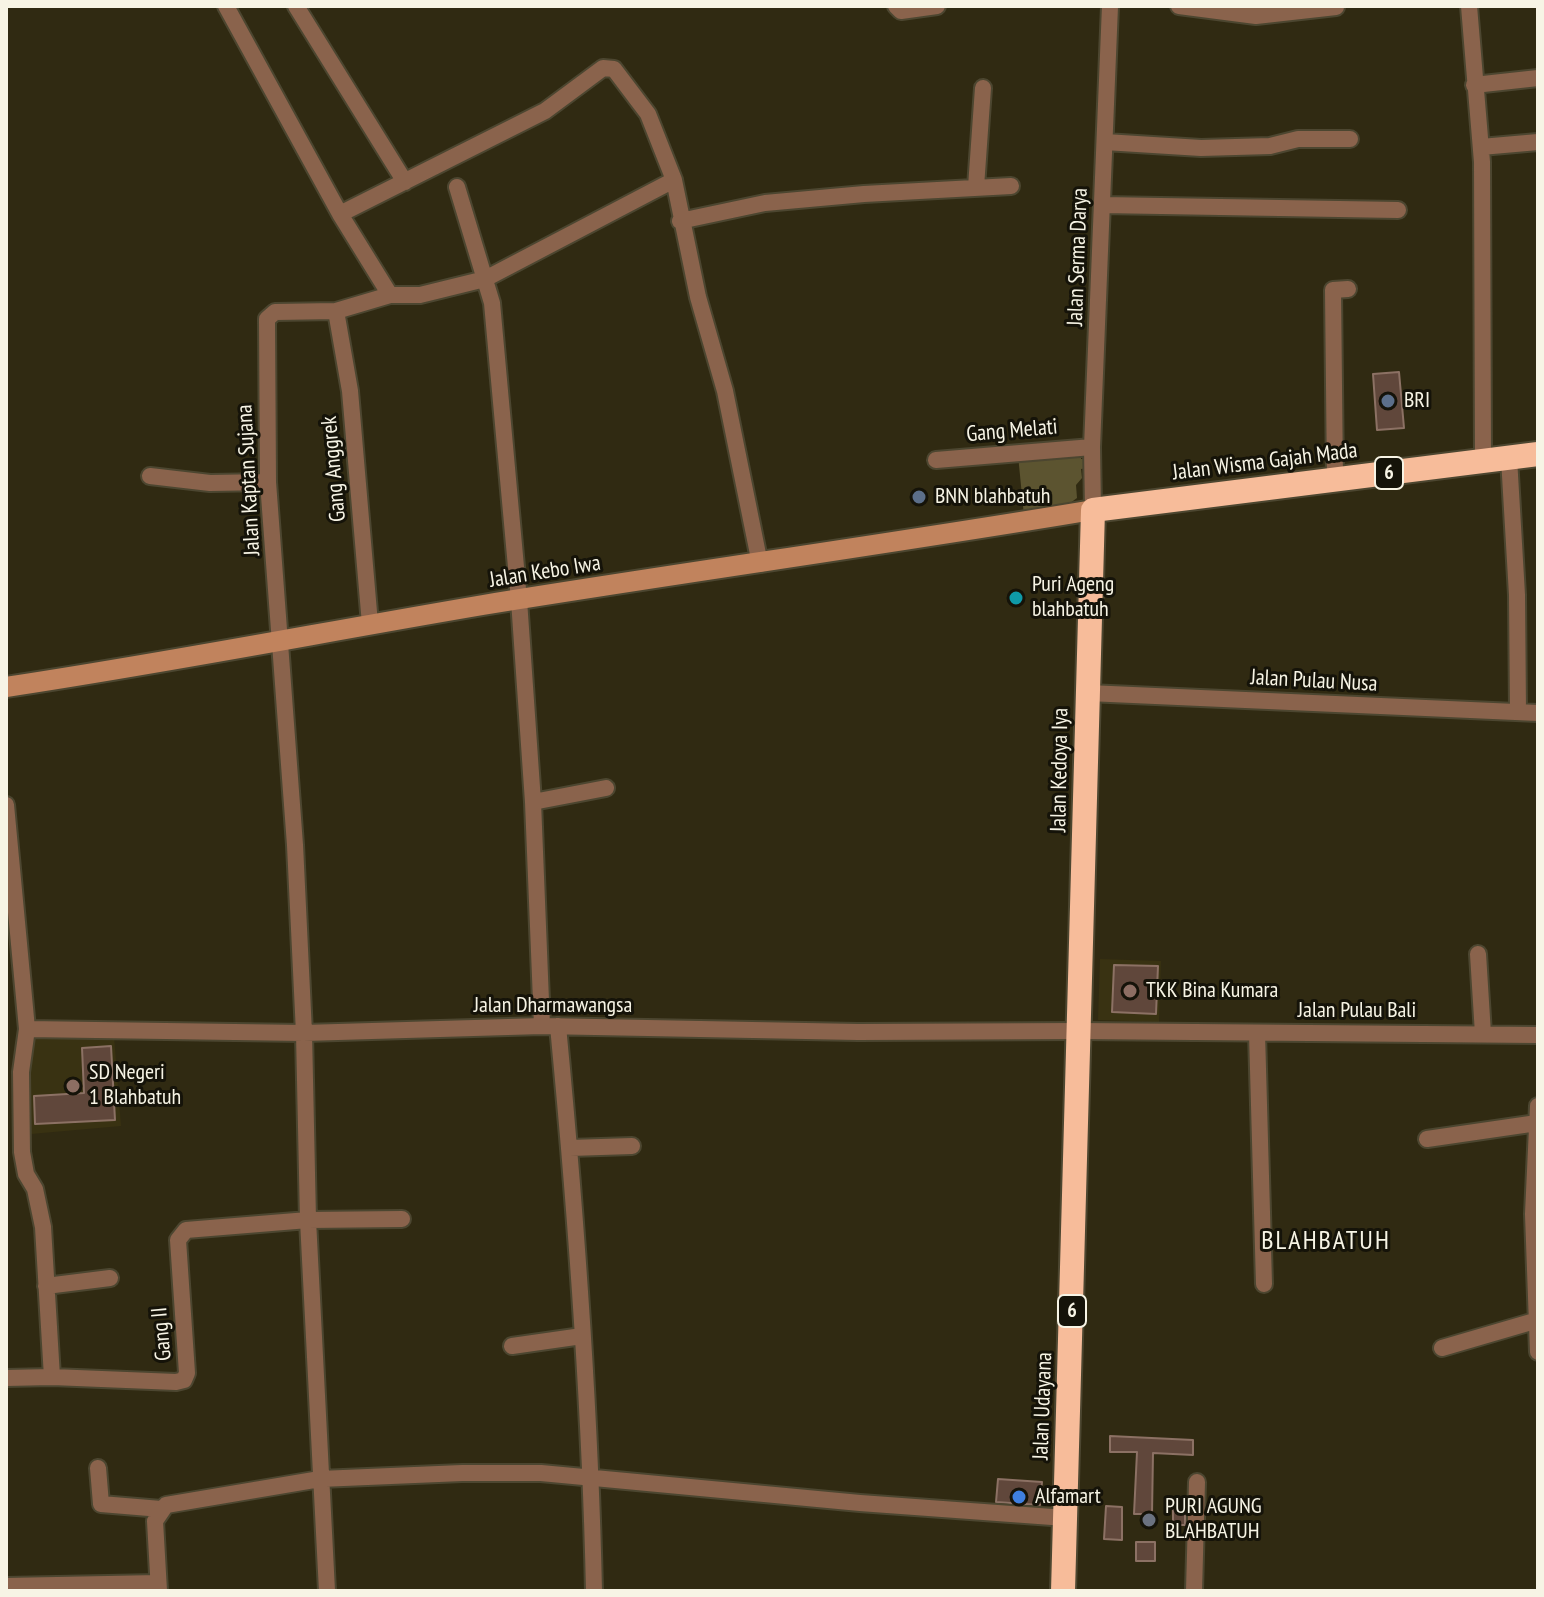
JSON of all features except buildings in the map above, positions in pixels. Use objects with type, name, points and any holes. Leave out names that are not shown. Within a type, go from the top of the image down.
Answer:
[{"type":"highway","name":"Jalan Wisma Gajah Mada","points":[[1093,510],[1538,454]]},
{"type":"highway","name":"Jalan Kedoya Iya","points":[[1080,1031],[1093,510]]},
{"type":"highway","name":"Jalan Udayana","points":[[1063,1591],[1080,1031]]},
{"type":"main road","name":"Jalan Kebo Iwa","points":[[6,687],[129,669],[370,624],[1093,510]]},
{"type":"street","points":[[226,6],[340,214],[390,295]]},
{"type":"street","points":[[296,6],[405,182]]},
{"type":"street","points":[[896,6],[901,11],[937,6]]},
{"type":"street","name":"Jalan Serma Darya","points":[[1093,510],[1092,447],[1110,6]]},
{"type":"street","points":[[1179,6],[1256,16],[1336,7]]},
{"type":"street","points":[[1469,6],[1481,147],[1483,461]]},
{"type":"street","points":[[340,214],[545,111],[603,68],[610,67],[648,114],[674,180],[680,221],[701,309],[725,391],[760,564]]},
{"type":"street","points":[[1474,85],[1538,78]]},
{"type":"street","points":[[976,187],[983,88]]},
{"type":"street","points":[[1105,142],[1201,148],[1270,146],[1298,139],[1350,139]]},
{"type":"street","points":[[1481,147],[1538,142]]},
{"type":"street","points":[[336,311],[390,295],[420,295],[488,286],[674,180]]},
{"type":"street","points":[[680,221],[765,203],[1011,186]]},
{"type":"street","points":[[457,187],[488,286],[519,600],[550,1026],[570,1148],[591,1477],[594,1591]]},
{"type":"street","points":[[1102,205],[1398,210]]},
{"type":"street","points":[[1335,480],[1333,290],[1348,289]]},
{"type":"street","name":"Jalan Kaptan Sujana","points":[[327,1591],[308,1220],[304,1033],[281,639],[268,482],[267,319],[275,312],[336,311]]},
{"type":"street","name":"Gang Anggrek","points":[[336,311],[350,391],[370,624]]},
{"type":"street","name":"Gang Melati","points":[[936,460],[1092,447]]},
{"type":"street","points":[[1509,458],[1517,595],[1518,712]]},
{"type":"street","points":[[150,476],[210,483],[268,482]]},
{"type":"street","name":"Jalan Pulau Nusa","points":[[1088,693],[1538,713]]},
{"type":"street","points":[[533,802],[606,788]]},
{"type":"street","points":[[6,805],[27,1029],[14,1072],[26,1174],[35,1189],[43,1227],[52,1377]]},
{"type":"street","points":[[1478,954],[1483,1034]]},
{"type":"street","name":"Jalan Dharmawangsa","points":[[27,1029],[304,1033],[550,1026],[858,1032],[1080,1031]]},
{"type":"street","name":"Jalan Pulau Bali","points":[[1080,1031],[1538,1035]]},
{"type":"street","points":[[1257,1033],[1264,1284]]},
{"type":"street","points":[[1538,1106],[1533,1214],[1538,1352]]},
{"type":"street","points":[[1427,1139],[1537,1123]]},
{"type":"street","points":[[570,1148],[632,1146]]},
{"type":"street","points":[[308,1220],[402,1219]]},
{"type":"street","name":"Gang II","points":[[6,1378],[184,1380],[187,1373],[179,1266],[178,1240],[181,1234],[186,1230],[308,1220]]},
{"type":"street","points":[[46,1286],[110,1278]]},
{"type":"street","points":[[1442,1348],[1537,1320]]},
{"type":"street","points":[[512,1346],[582,1336]]},
{"type":"street","points":[[98,1468],[101,1504],[161,1509]]},
{"type":"street","points":[[6,1586],[158,1587],[155,1521],[166,1505],[320,1479],[541,1473],[860,1503],[1066,1518]]},
{"type":"street","points":[[1194,1591],[1197,1482]]},
{"type":"shaded area","points":[[1081,450],[1081,459],[1086,459],[1087,468],[1081,469],[1082,478],[1076,485],[1077,498],[1062,509],[1024,516],[1018,455]]},
{"type":"shaded area","name":"TKK Bina Kumara","points":[[1100,959],[1161,961],[1159,1022],[1098,1020]]},
{"type":"shaded area","name":"SD Negeri 1 Blahbatuh","points":[[34,1036],[114,1036],[121,1126],[31,1134],[25,1046]]},
{"type":"place","name":"BRI","points":[[1388,401]]},
{"type":"place","name":"BNN blahbatuh","points":[[919,497]]},
{"type":"place","name":"Puri Ageng blahbatuh","points":[[1016,598]]},
{"type":"place","name":"TKK Bina Kumara","points":[[1130,991]]},
{"type":"place","name":"SD Negeri 1 Blahbatuh","points":[[73,1086]]},
{"type":"place","name":"Alfamart","points":[[1019,1497]]},
{"type":"place","name":"PURI AGUNG BLAHBATUH","points":[[1149,1520]]},
{"type":"district","name":"BLAHBATUH","points":[[1326,1242]]}]
